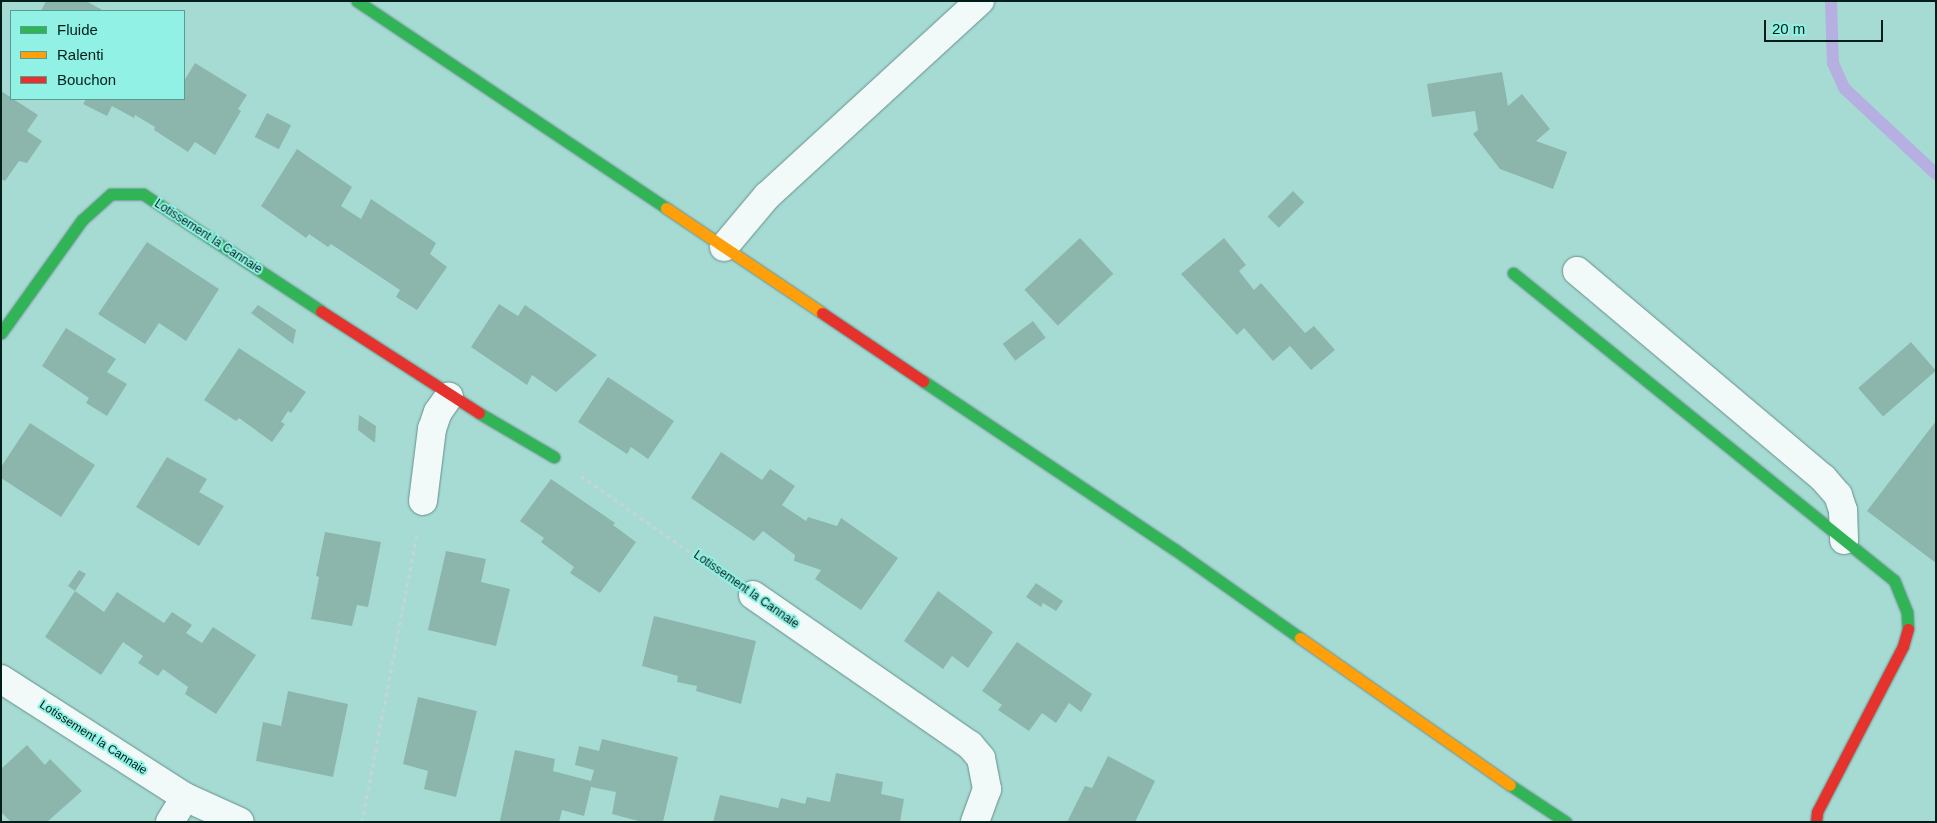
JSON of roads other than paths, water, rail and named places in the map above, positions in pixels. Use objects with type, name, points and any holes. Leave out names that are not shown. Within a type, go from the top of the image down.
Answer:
[{"type":"street","points":[[357,1],[1174,549],[1468,758],[1566,822]]},
{"type":"street","points":[[724,247],[767,196],[980,1]]},
{"type":"street","name":"Lotissement la Cannaie","points":[[1,333],[82,220],[111,194],[143,194],[449,396],[554,457]]},
{"type":"street","points":[[1577,271],[1823,478],[1838,496],[1843,510],[1844,540]]},
{"type":"street","points":[[1513,273],[1894,580],[1907,612],[1908,630],[1903,646],[1817,812],[1816,822]]},
{"type":"street","points":[[423,501],[432,429],[438,412],[449,396]]},
{"type":"street","name":"Lotissement la Cannaie","points":[[753,596],[970,745],[980,758],[988,789],[975,822]]},
{"type":"street","name":"Lotissement la Cannaie","points":[[1,679],[185,797],[240,822]]},
{"type":"street","points":[[170,822],[185,797]]},
{"type":"waterway","points":[[1831,1],[1833,63],[1844,88],[1936,174]]}]
